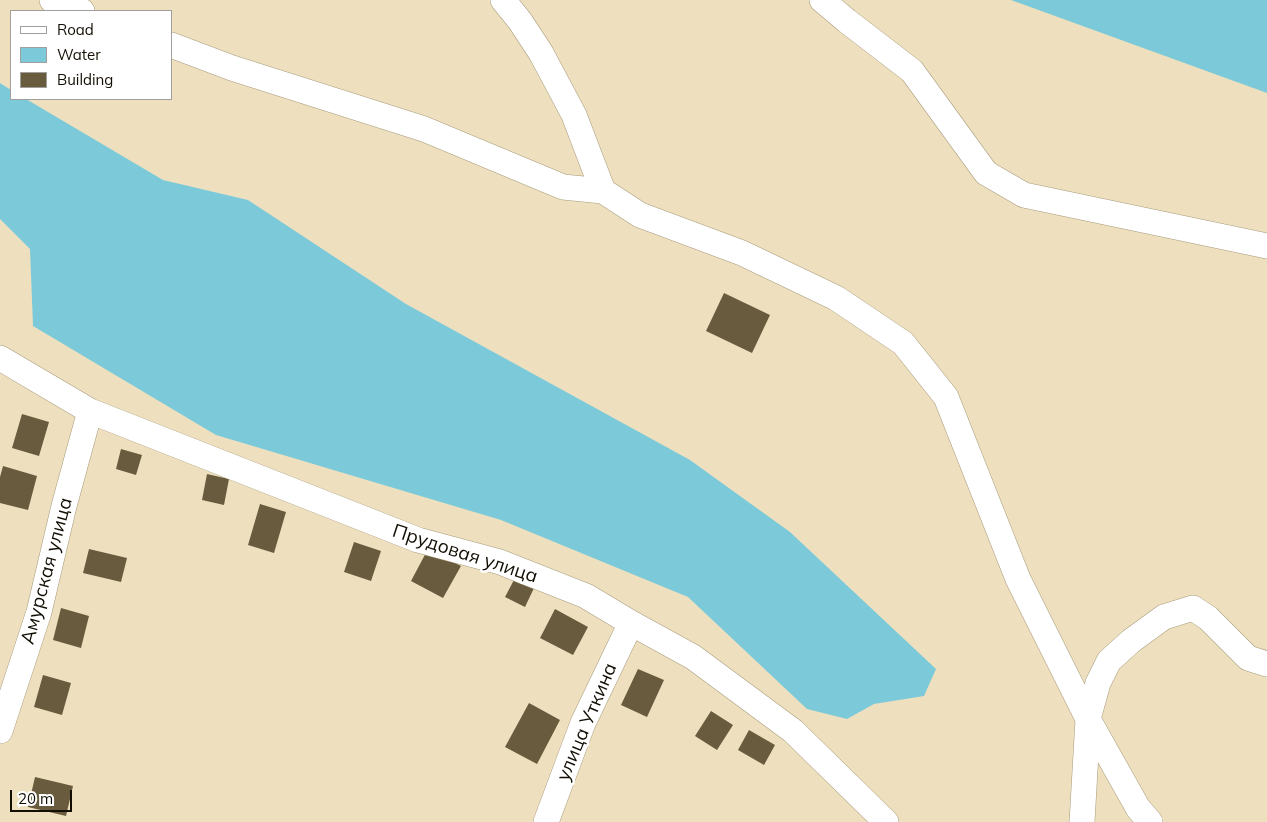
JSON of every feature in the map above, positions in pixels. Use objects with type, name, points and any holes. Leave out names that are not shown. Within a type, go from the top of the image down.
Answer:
[{"type":"street","points":[[52,0],[79,10]]},
{"type":"street","points":[[503,0],[520,21],[541,53],[574,115],[603,191]]},
{"type":"street","points":[[822,0],[912,71],[986,173],[1024,195],[1267,246]]},
{"type":"street","points":[[172,45],[232,68],[424,129],[563,187],[603,191],[640,215],[742,253],[836,298],[903,343],[946,397],[1018,579],[1088,719],[1138,808],[1150,822]]},
{"type":"street","name":"Прудовая улица","points":[[0,358],[90,411],[418,540],[500,562],[586,596],[631,624],[693,657],[793,731],[886,822]]},
{"type":"street","name":"Амурская улица","points":[[0,731],[39,612],[64,506],[90,411]]},
{"type":"street","points":[[1082,822],[1088,719],[1098,683],[1109,661],[1132,641],[1164,617],[1193,608],[1208,618],[1248,658],[1267,664]]},
{"type":"street","name":"улица Уткина","points":[[546,822],[584,723],[631,624]]},
{"type":"water","points":[[1011,0],[1267,0],[1267,93]]},
{"type":"water","points":[[0,83],[10,89],[10,100],[28,100],[163,180],[248,200],[406,304],[690,460],[790,532],[936,669],[924,696],[874,704],[847,719],[807,709],[688,597],[501,520],[216,435],[33,326],[30,249],[0,219]]},
{"type":"building","points":[[724,293],[770,315],[752,353],[706,331]]},
{"type":"building","points":[[22,414],[49,422],[39,456],[12,448]]},
{"type":"building","points":[[121,449],[142,455],[136,475],[116,469]]},
{"type":"building","points":[[3,466],[37,476],[28,510],[0,503],[0,477]]},
{"type":"building","points":[[207,474],[229,479],[224,505],[202,500]]},
{"type":"building","points":[[260,504],[286,512],[274,553],[248,545]]},
{"type":"building","points":[[354,542],[381,551],[371,581],[344,572]]},
{"type":"building","points":[[89,549],[127,558],[121,582],[83,573]]},
{"type":"building","points":[[428,549],[461,566],[443,598],[411,581]]},
{"type":"building","points":[[515,578],[534,588],[525,607],[505,597]]},
{"type":"building","points":[[61,608],[89,616],[81,648],[53,640]]},
{"type":"building","points":[[555,609],[588,627],[573,655],[540,638]]},
{"type":"building","points":[[638,669],[664,680],[647,717],[621,705]]},
{"type":"building","points":[[43,675],[71,683],[62,715],[34,707]]},
{"type":"building","points":[[529,703],[560,720],[537,764],[505,747]]},
{"type":"building","points":[[711,711],[733,725],[717,750],[695,736]]},
{"type":"building","points":[[749,730],[775,745],[764,765],[738,750]]},
{"type":"building","points":[[35,777],[73,786],[66,816],[28,807]]}]
